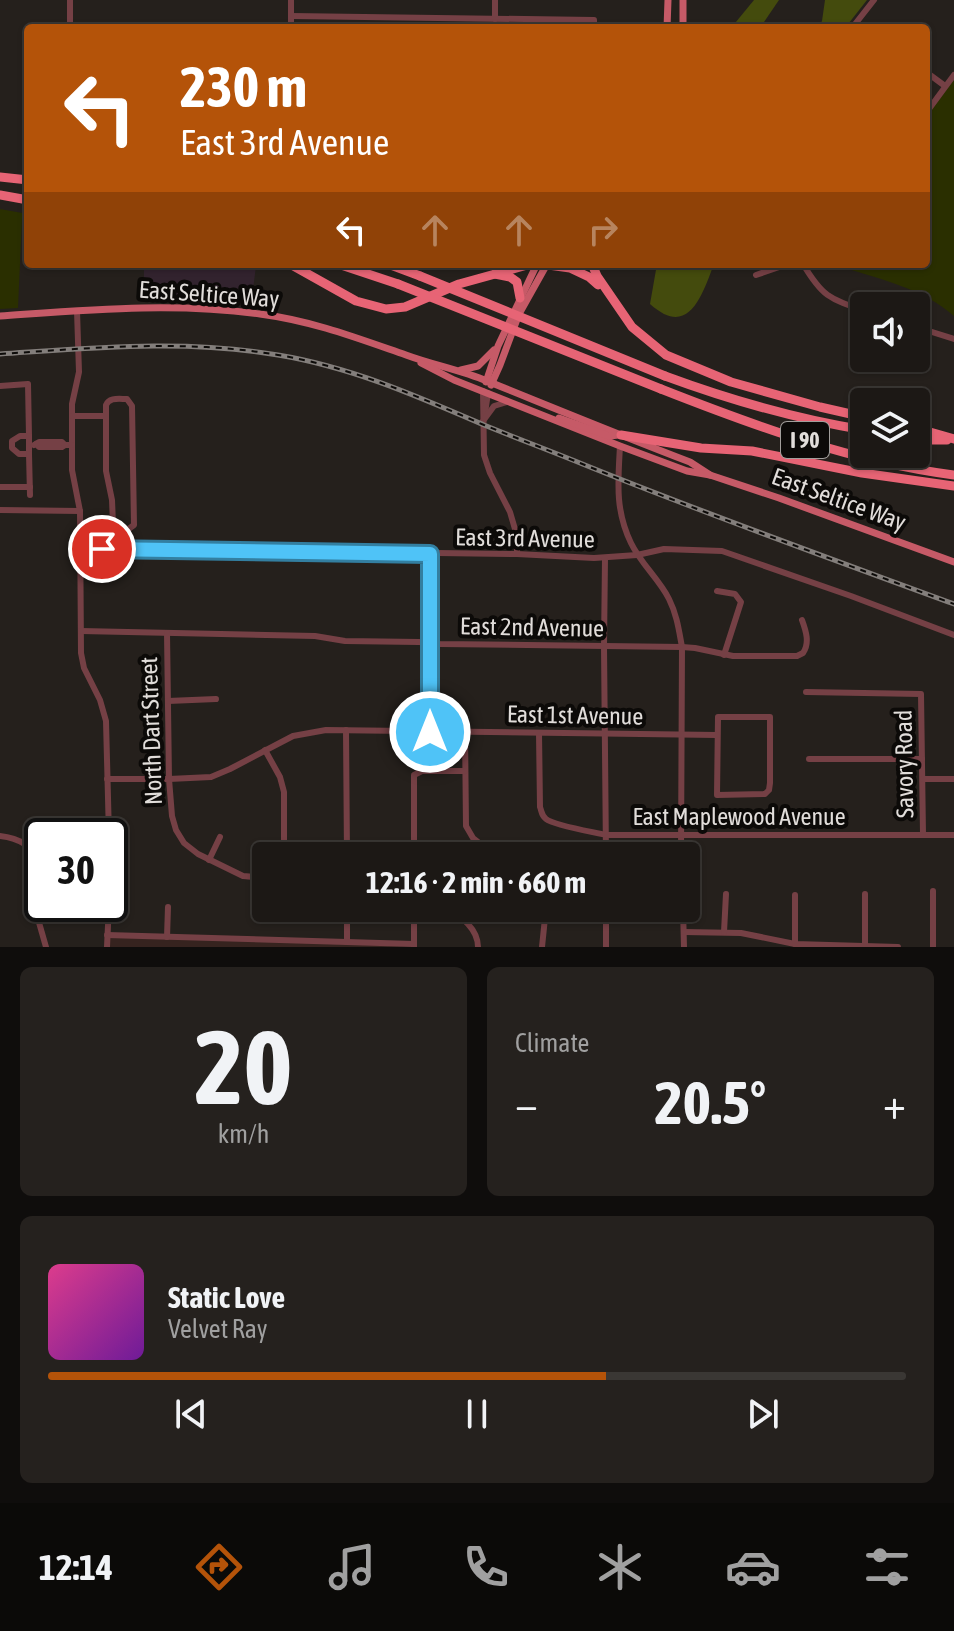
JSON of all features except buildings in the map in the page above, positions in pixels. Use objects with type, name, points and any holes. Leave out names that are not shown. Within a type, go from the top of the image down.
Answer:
[{"type":"highway","points":[[0,177],[24,180]]},
{"type":"highway","points":[[0,195],[24,199]]},
{"type":"highway","points":[[297,268],[356,301],[386,309],[413,305],[459,284],[515,268]]},
{"type":"highway","name":"I 90","points":[[350,268],[398,284],[745,422],[849,454],[954,475]]},
{"type":"highway","name":"I 90","points":[[399,268],[727,399],[850,427]]},
{"type":"highway","points":[[570,268],[589,277],[610,295]]},
{"type":"highway","points":[[594,268],[632,327],[666,355],[731,382],[850,414]]},
{"type":"highway","points":[[491,274],[510,277],[517,282],[520,298]]},
{"type":"highway","points":[[930,432],[954,439]]},
{"type":"highway","points":[[621,435],[701,448],[752,451],[862,473],[954,486]]},
{"type":"highway","points":[[930,440],[954,439]]},
{"type":"main road","points":[[667,24],[668,0]]},
{"type":"main road","points":[[683,0],[683,24]]},
{"type":"main road","points":[[485,392],[498,346],[520,298],[540,268]]},
{"type":"main road","points":[[489,382],[500,365],[541,268]]},
{"type":"main road","name":"East Seltice Way","points":[[0,316],[186,307],[261,314],[322,326],[514,391],[690,462],[710,475]]},
{"type":"main road","points":[[458,370],[478,366],[498,346]]},
{"type":"main road","name":"East Seltice Way","points":[[409,357],[454,380],[620,446],[954,562]]},
{"type":"main road","points":[[500,365],[503,383],[514,391]]},
{"type":"main road","points":[[539,414],[575,422],[611,436],[621,435],[620,446]]},
{"type":"street","points":[[70,0],[70,24]]},
{"type":"street","points":[[291,0],[291,24]]},
{"type":"street","points":[[495,0],[495,19]]},
{"type":"street","points":[[855,24],[874,0]]},
{"type":"street","points":[[291,16],[594,24]]},
{"type":"street","points":[[930,75],[945,86]]},
{"type":"street","points":[[930,107],[954,75]]},
{"type":"street","points":[[756,275],[776,268]]},
{"type":"street","points":[[806,268],[826,295],[850,306]]},
{"type":"street","points":[[77,311],[79,372],[68,445],[80,511],[81,653],[84,668],[105,713],[108,818]]},
{"type":"street","points":[[930,331],[954,339]]},
{"type":"street","points":[[0,386],[28,384],[29,436],[32,444],[29,454],[30,491],[0,487]]},
{"type":"street","points":[[485,392],[484,455],[510,512],[517,536],[517,554]]},
{"type":"street","points":[[127,399],[132,404],[134,525],[123,533],[113,524],[106,471],[106,403],[127,399]]},
{"type":"street","points":[[483,421],[494,406],[510,402]]},
{"type":"street","points":[[72,416],[106,416]]},
{"type":"street","points":[[29,436],[16,438],[11,445],[15,452],[29,454]]},
{"type":"street","points":[[32,444],[62,442],[68,445]]},
{"type":"street","points":[[620,446],[619,508],[623,523],[637,555],[670,600],[678,621],[682,647],[680,842]]},
{"type":"street","points":[[0,510],[80,511]]},
{"type":"street","points":[[123,533],[123,549]]},
{"type":"street","name":"East 3rd Avenue","points":[[80,548],[605,558],[664,549],[722,551],[954,635]]},
{"type":"street","points":[[430,554],[430,732]]},
{"type":"street","points":[[605,558],[606,842]]},
{"type":"street","points":[[717,591],[735,594],[741,602],[724,655]]},
{"type":"street","name":"East 2nd Avenue","points":[[81,631],[315,636],[345,641],[527,646],[682,647],[733,656],[800,656],[807,646],[802,620]]},
{"type":"street","name":"North Dart Street","points":[[167,633],[169,779],[176,830],[188,847],[209,860],[243,876],[252,877]]},
{"type":"street","name":"Savory Road","points":[[806,692],[921,694],[923,834]]},
{"type":"street","points":[[168,701],[216,699]]},
{"type":"street","points":[[718,717],[770,717],[768,792],[760,795],[717,795],[717,735],[718,717]]},
{"type":"street","name":"East 1st Avenue","points":[[107,779],[211,777],[284,740],[326,730],[717,735]]},
{"type":"street","points":[[346,730],[347,842]]},
{"type":"street","points":[[465,732],[465,821],[467,830],[478,842]]},
{"type":"street","name":"East Maplewood Avenue","points":[[539,733],[541,811],[546,819],[590,832],[606,835],[954,835]]},
{"type":"street","points":[[265,750],[280,777],[284,792],[284,842]]},
{"type":"street","points":[[809,759],[922,759]]},
{"type":"street","points":[[414,842],[414,775],[422,771],[465,771]]},
{"type":"street","points":[[923,779],[954,779]]},
{"type":"street","points":[[0,836],[24,843]]},
{"type":"street","points":[[209,860],[220,837]]},
{"type":"street","points":[[933,891],[933,947]]},
{"type":"street","points":[[724,932],[726,894]]},
{"type":"street","points":[[865,894],[865,946]]},
{"type":"street","points":[[795,895],[795,944]]},
{"type":"street","points":[[167,937],[168,907]]},
{"type":"street","points":[[39,922],[46,947]]},
{"type":"street","points":[[107,947],[108,922]]},
{"type":"street","points":[[347,922],[347,942]]},
{"type":"street","points":[[107,935],[414,945],[414,922]]},
{"type":"street","points":[[464,922],[477,935],[478,947]]},
{"type":"street","points":[[542,947],[545,922]]},
{"type":"street","points":[[606,922],[606,947]]},
{"type":"street","points":[[684,922],[684,947]]},
{"type":"street","points":[[684,932],[753,935],[795,944],[901,947]]},
{"type":"street","points":[[892,947],[901,947]]},
{"type":"shaded area","points":[[144,268],[256,268],[251,305],[144,300]]},
{"type":"shaded area","points":[[107,935],[414,947],[107,947]]},
{"type":"green space","points":[[754,0],[779,0],[764,22],[734,24]]},
{"type":"green space","points":[[825,0],[867,0],[848,24],[820,24]]},
{"type":"green space","points":[[954,80],[954,316],[930,300],[930,292],[915,292],[845,268],[930,268],[930,112]]},
{"type":"green space","points":[[0,209],[24,213],[24,219],[18,308],[0,309]]},
{"type":"green space","points":[[656,268],[712,268],[699,300],[684,315],[675,317],[663,314],[650,304]]},
{"type":"railway","points":[[0,354],[139,346],[209,347],[278,355],[332,367],[409,393],[673,500],[954,604]]},
{"type":"route","points":[[102,549],[430,554],[430,732]]}]
